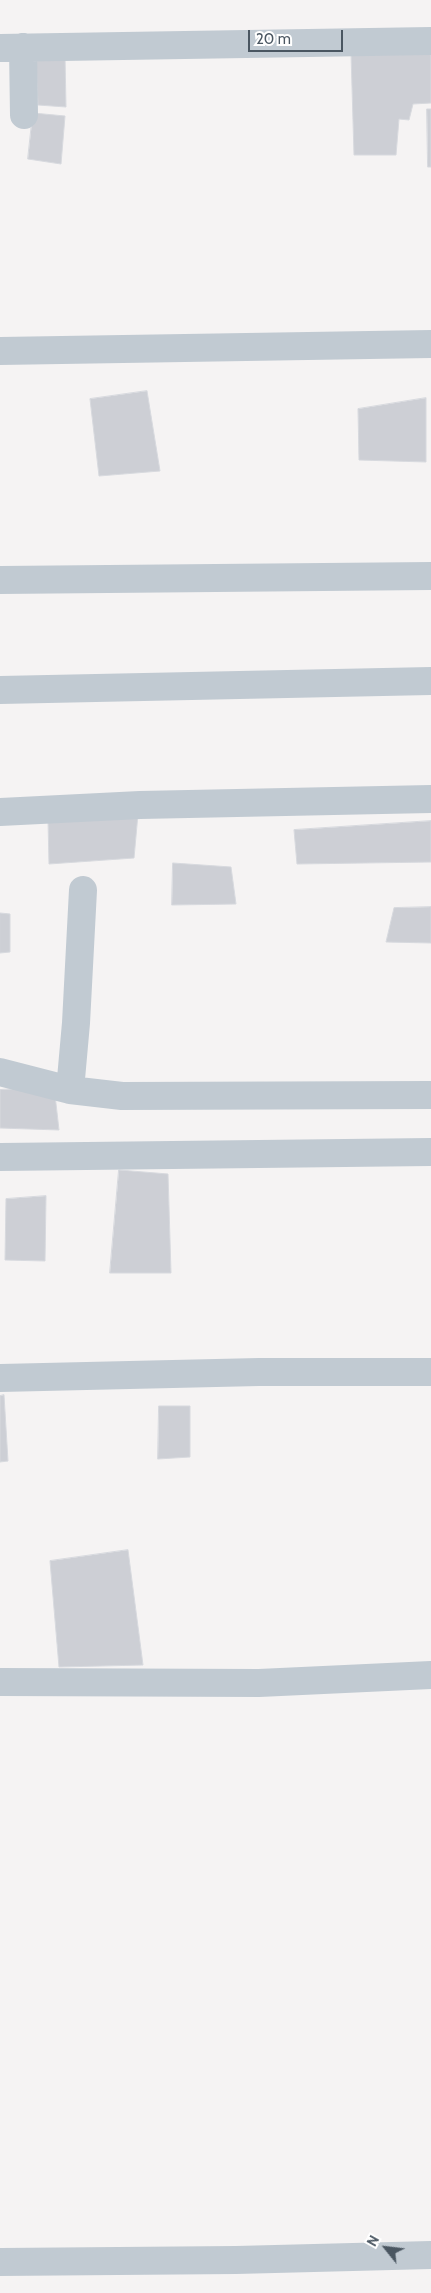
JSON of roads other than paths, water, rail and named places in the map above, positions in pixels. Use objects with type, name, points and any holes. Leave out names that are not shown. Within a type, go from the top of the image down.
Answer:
[{"type":"street","points":[[24,115],[12,48],[431,41]]},
{"type":"street","points":[[0,351],[431,344]]},
{"type":"street","points":[[0,580],[431,576]]},
{"type":"street","points":[[0,690],[431,681]]},
{"type":"street","points":[[0,812],[140,805],[431,799]]},
{"type":"street","points":[[70,1090],[76,1023],[82,890]]},
{"type":"street","points":[[0,1072],[70,1090],[122,1096],[431,1095]]},
{"type":"street","points":[[0,1157],[431,1152]]},
{"type":"street","points":[[0,1378],[259,1372],[431,1372]]},
{"type":"street","points":[[0,1682],[259,1683],[431,1675]]},
{"type":"street","points":[[0,2262],[236,2260],[431,2255]]}]
